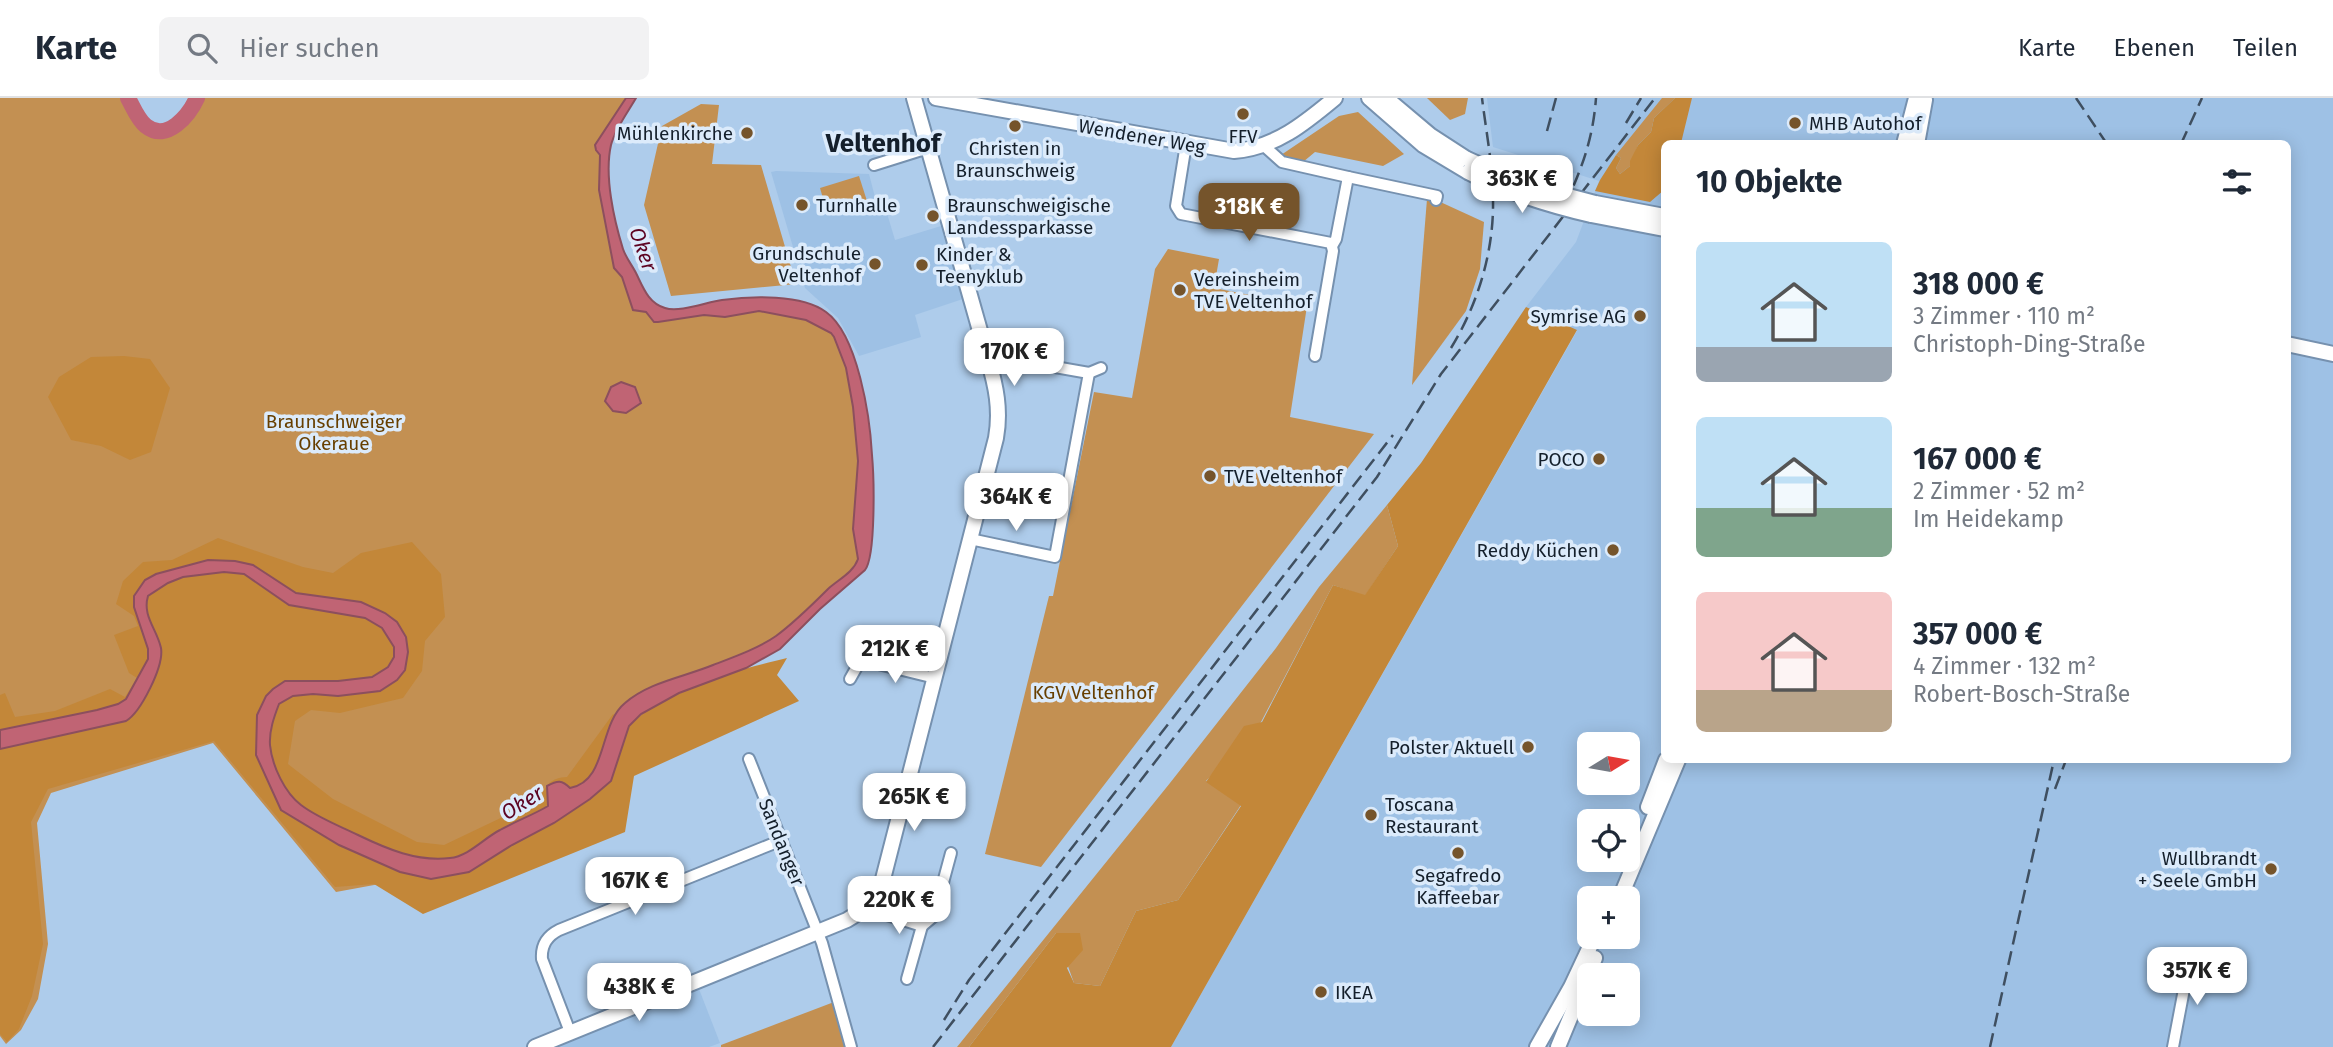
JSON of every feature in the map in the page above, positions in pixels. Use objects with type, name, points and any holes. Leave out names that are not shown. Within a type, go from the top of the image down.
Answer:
[{"type":"street","name":"Wendener Weg","points":[[914,100],[935,98],[963,101],[1234,151],[1280,139],[1335,98]]},
{"type":"street","points":[[1369,98],[1416,139],[1468,166]]},
{"type":"street","points":[[1386,98],[1468,166],[1499,188],[1528,198],[1593,209],[1661,216]]},
{"type":"street","points":[[1905,140],[1916,98]]},
{"type":"street","points":[[1918,140],[1925,98]]},
{"type":"street","points":[[535,1047],[847,920],[864,908],[877,892],[886,869],[998,424],[996,387],[914,100]]},
{"type":"street","points":[[1186,144],[1176,206],[1181,214],[1328,241],[1332,246]]},
{"type":"street","points":[[1263,145],[1282,162],[1437,196],[1436,200]]},
{"type":"street","points":[[874,165],[928,148]]},
{"type":"street","points":[[1315,356],[1332,246],[1336,239],[1348,177]]},
{"type":"street","points":[[1593,209],[1661,228]]},
{"type":"street","points":[[2291,345],[2333,354]]},
{"type":"street","points":[[988,359],[998,356],[1089,373],[1101,368]]},
{"type":"street","points":[[970,539],[1055,557],[1089,373]]},
{"type":"street","points":[[850,679],[859,663],[866,661],[935,678]]},
{"type":"street","name":"Sandanger","points":[[749,759],[818,932],[851,1047]]},
{"type":"street","points":[[1640,826],[1665,763]]},
{"type":"street","points":[[1625,886],[1677,763]]},
{"type":"street","points":[[570,1032],[541,959],[543,948],[550,936],[559,930],[782,840]]},
{"type":"street","points":[[907,979],[922,926],[934,916],[951,853]]},
{"type":"street","points":[[864,908],[922,926]]},
{"type":"street","points":[[1537,1047],[1589,949]]},
{"type":"street","points":[[1558,1047],[1599,949]]},
{"type":"street","points":[[2173,1047],[2189,963],[2196,955]]},
{"type":"shaded area","points":[[626,98],[636,98],[611,145],[611,198],[624,252],[650,298],[659,306],[671,309],[722,300],[790,299],[816,306],[826,312],[837,323],[846,339],[860,378],[871,439],[873,516],[871,549],[865,570],[780,649],[746,668],[679,693],[641,714],[629,726],[611,781],[554,823],[469,872],[431,879],[400,872],[339,845],[281,810],[256,755],[257,715],[266,696],[285,681],[338,681],[372,677],[388,667],[394,657],[394,647],[382,628],[365,618],[289,605],[244,574],[224,572],[183,577],[148,596],[147,610],[159,641],[161,656],[155,677],[144,699],[126,721],[0,749],[0,730],[97,710],[126,699],[148,659],[148,649],[134,607],[134,596],[145,580],[156,574],[208,560],[253,565],[296,593],[361,602],[385,613],[397,622],[406,637],[408,652],[405,670],[397,680],[380,691],[338,696],[293,696],[279,704],[271,729],[270,745],[273,762],[285,786],[295,800],[308,810],[380,845],[426,858],[457,857],[500,830],[548,806],[547,786],[560,782],[570,788],[591,775],[616,713],[634,696],[656,685],[729,659],[769,640],[790,625],[849,572],[858,559],[853,529],[858,461],[846,368],[834,337],[806,320],[759,311],[725,317],[704,315],[654,322],[646,312],[633,310],[622,277],[614,268],[599,190],[600,155],[595,145]]},
{"type":"shaded area","points":[[1487,98],[2333,98],[2333,1047],[1171,1047],[1577,331],[1526,307],[1576,242],[1599,181],[1493,147]]},
{"type":"shaded area","points":[[1675,98],[1692,98],[1682,140],[1661,140],[1661,193],[1650,202],[1595,191],[1616,155],[1621,158],[1616,168],[1620,174],[1630,166],[1638,145],[1651,132],[1654,118]]},
{"type":"shaded area","name":"Grundschule Veltenhof","points":[[771,172],[869,174],[876,201],[883,200],[895,240],[941,226],[963,299],[915,315],[921,337],[859,356],[838,318],[805,288]]},
{"type":"shaded area","points":[[1526,307],[1577,330],[1171,1047],[969,1047],[1056,933],[1080,933],[1083,950],[1067,968],[1074,983],[1100,986],[1136,911],[1178,900],[1241,806],[1206,782],[1244,726],[1262,722],[1333,585],[1365,595],[1398,546],[1387,505],[1421,463]]},
{"type":"shaded area","points":[[124,356],[150,359],[170,388],[151,452],[130,460],[101,446],[71,440],[48,397],[59,377],[91,357]]},
{"type":"shaded area","points":[[621,382],[635,387],[641,403],[626,413],[613,411],[605,401],[611,387]]},
{"type":"shaded area","points":[[218,538],[303,567],[333,573],[361,553],[412,542],[441,574],[445,617],[425,641],[422,671],[403,698],[340,713],[311,710],[295,721],[288,764],[333,799],[417,842],[444,845],[540,799],[550,783],[567,777],[613,714],[629,726],[662,701],[682,691],[746,668],[787,658],[777,675],[799,701],[634,776],[625,832],[423,914],[374,884],[335,887],[214,741],[48,789],[31,822],[43,944],[32,996],[19,1029],[7,1042],[0,1034],[0,695],[5,693],[15,717],[55,711],[110,689],[125,697],[137,678],[129,673],[114,635],[138,626],[134,616],[116,604],[123,581],[143,562],[172,560]]},
{"type":"shaded area","points":[[699,989],[720,1043],[709,1047],[557,1047]]},
{"type":"green space","name":"Braunschweiger Okeraue","points":[[0,98],[129,98],[145,123],[154,128],[177,122],[188,98],[635,98],[609,143],[608,193],[619,247],[640,296],[664,313],[767,299],[833,330],[850,363],[863,430],[863,558],[855,571],[777,646],[650,699],[611,750],[445,872],[336,892],[213,743],[51,793],[37,823],[48,944],[38,999],[21,1030],[6,1044],[0,1036]]},
{"type":"green space","points":[[1427,98],[1468,98],[1465,114],[1450,120]]},
{"type":"green space","points":[[1662,98],[1675,98],[1654,118],[1651,132],[1638,145],[1630,166],[1620,174],[1616,168],[1621,158],[1616,155]]},
{"type":"green space","points":[[701,104],[719,105],[712,164],[761,165],[796,284],[671,296],[644,205],[662,126]]},
{"type":"green space","points":[[1358,112],[1404,154],[1383,166],[1315,152],[1303,162],[1281,155],[1339,116]]},
{"type":"green space","points":[[859,176],[867,201],[827,212],[820,188]]},
{"type":"green space","points":[[1427,199],[1436,200],[1484,222],[1480,269],[1466,311],[1412,385]]},
{"type":"green space","name":"TVE Veltenhof","points":[[1168,249],[1219,259],[1214,288],[1307,306],[1290,417],[1374,434],[1041,867],[985,854],[1049,596],[1053,596],[1094,392],[1132,398],[1155,269]]},
{"type":"green space","points":[[1387,505],[1398,546],[1365,596],[1333,585],[1261,722],[1206,781],[1241,805],[1178,900],[1136,911],[1100,986],[1074,983],[1056,933],[969,1047],[957,1047],[1170,783],[1276,648],[1319,587]]},
{"type":"green space","points":[[834,1002],[846,1047],[721,1047],[721,1045]]},
{"type":"waterway","name":"Oker","points":[[128,98],[146,126],[162,131],[183,119],[197,98]]},
{"type":"railway","points":[[1451,348],[1476,295],[1491,238],[1493,187],[1482,98]]},
{"type":"railway","points":[[1547,131],[1556,98]]},
{"type":"railway","points":[[1565,205],[1586,153],[1596,98]]},
{"type":"railway","points":[[1626,123],[1641,98]]},
{"type":"railway","points":[[933,1047],[1377,477],[1441,374],[1655,98]]},
{"type":"railway","points":[[2076,98],[2104,140]]},
{"type":"railway","points":[[2183,140],[2202,98]]},
{"type":"railway","points":[[944,1020],[969,980],[1393,435]]},
{"type":"railway","points":[[1990,1047],[2053,763]]},
{"type":"railway","points":[[2055,789],[2065,763]]},
{"type":"place","name":"FFV","points":[[1243,114]]},
{"type":"place","name":"MHB Autohof","points":[[1795,123]]},
{"type":"place","name":"Christen in Braunschweig","points":[[1015,126]]},
{"type":"place","name":"Mühlenkirche","points":[[747,133]]},
{"type":"place","name":"Turnhalle","points":[[802,205]]},
{"type":"place","name":"Braunschweigische Landessparkasse","points":[[933,216]]},
{"type":"place","name":"Grundschule Veltenhof","points":[[875,264]]},
{"type":"place","name":"Kinder & Teenyklub","points":[[922,265]]},
{"type":"place","name":"Vereinsheim TVE Veltenhof","points":[[1180,290]]},
{"type":"place","name":"Symrise AG","points":[[1640,316]]},
{"type":"place","name":"POCO","points":[[1599,459]]},
{"type":"place","name":"TVE Veltenhof","points":[[1210,476]]},
{"type":"place","name":"Reddy Küchen","points":[[1613,550]]},
{"type":"place","name":"Polster Aktuell","points":[[1528,747]]},
{"type":"place","name":"Toscana Restaurant","points":[[1371,815]]},
{"type":"place","name":"Segafredo Kaffeebar","points":[[1458,853]]},
{"type":"place","name":"Wullbrandt + Seele GmbH","points":[[2271,869]]},
{"type":"place","name":"IKEA","points":[[1321,992]]},
{"type":"district","name":"Veltenhof","points":[[883,143]]},
{"type":"park label","name":"KGV Veltenhof","points":[[1093,692]]}]
